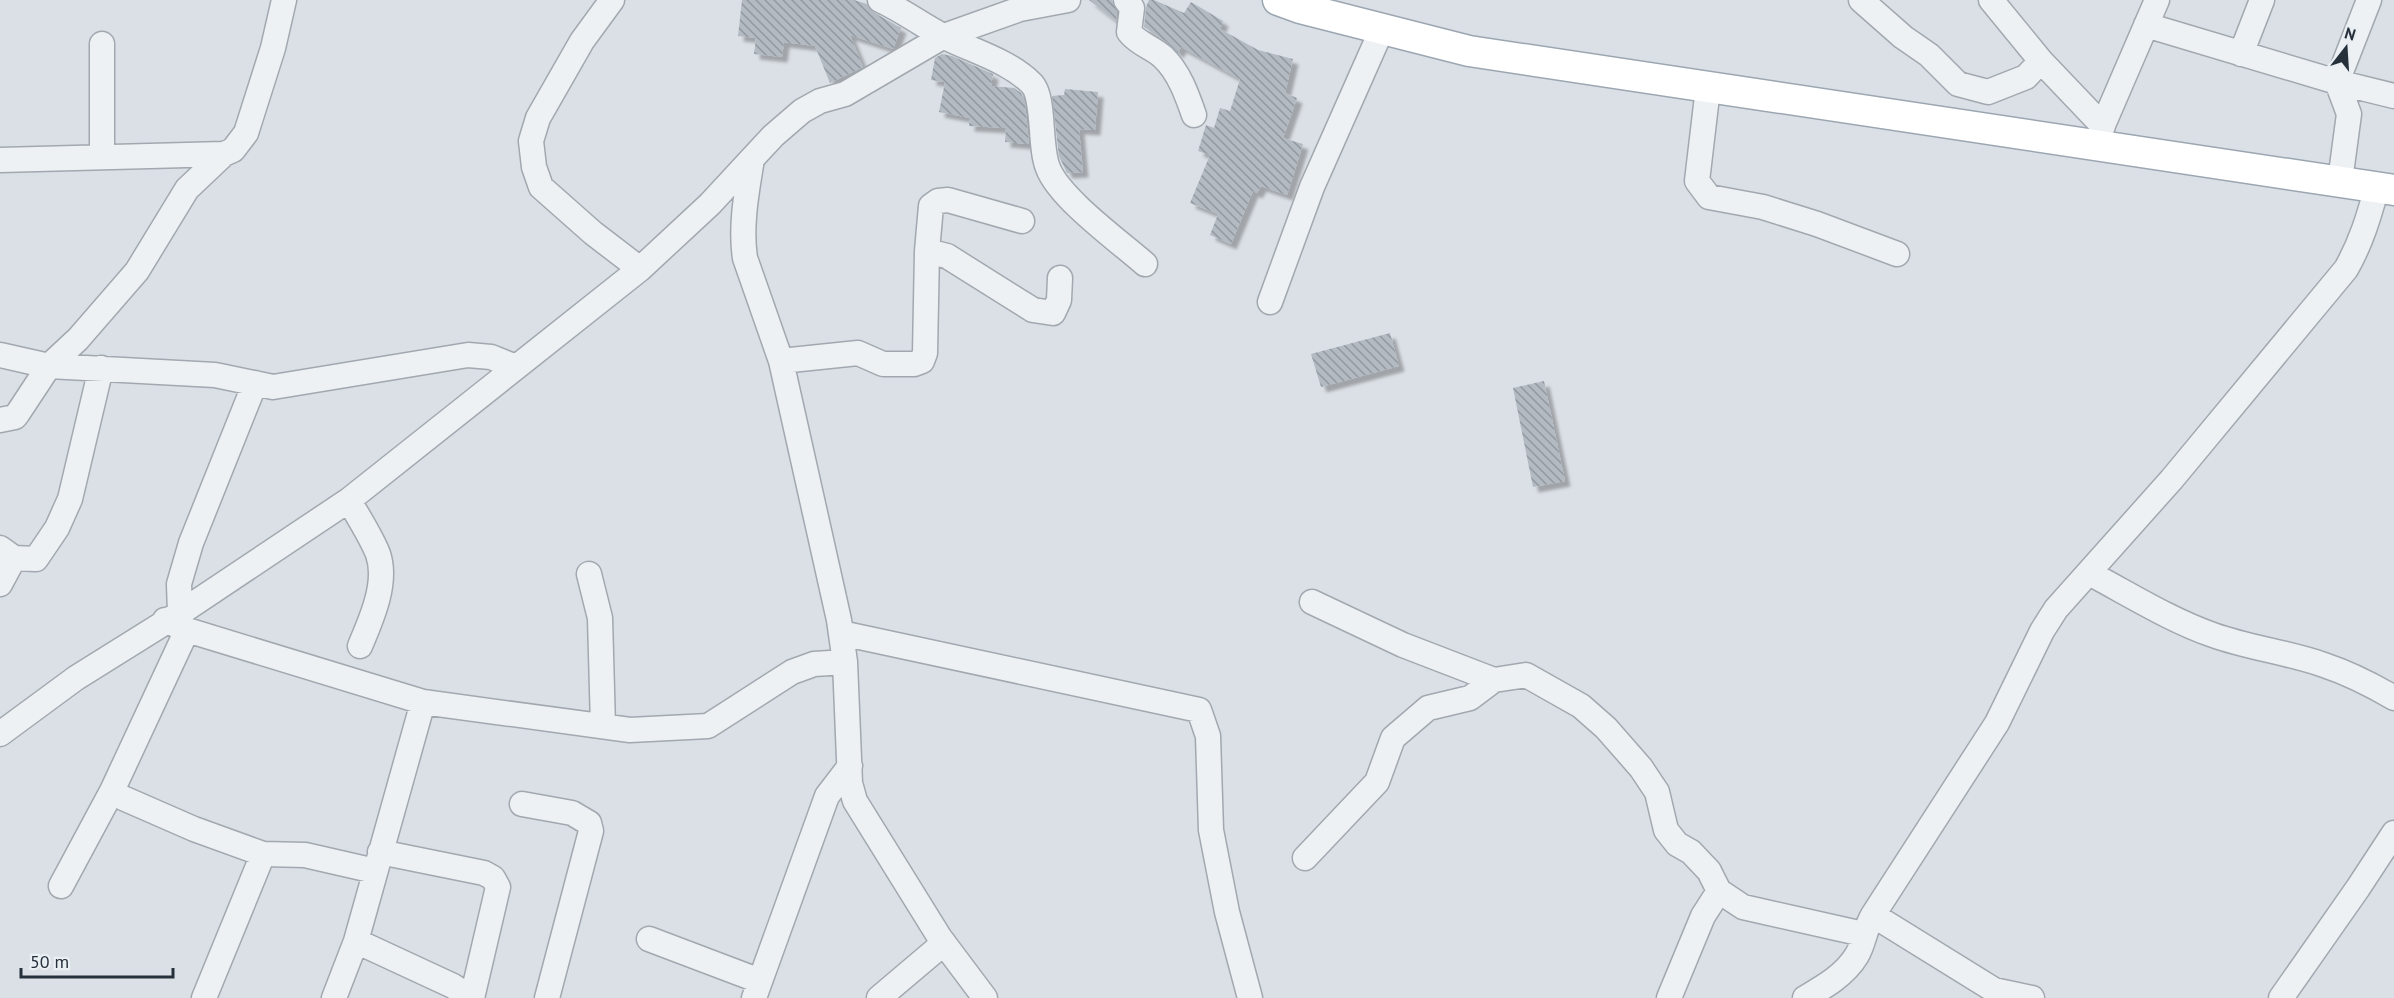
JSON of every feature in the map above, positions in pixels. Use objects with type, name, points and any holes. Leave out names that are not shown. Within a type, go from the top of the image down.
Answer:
[{"type":"main road","points":[[1278,0],[1300,8],[1469,51],[1708,88],[2099,136],[2386,189]]},
{"type":"street","points":[[0,420],[15,417],[49,366],[78,339],[138,271],[188,189],[224,154],[233,150],[246,133],[273,48],[284,0]]},
{"type":"street","points":[[612,0],[582,40],[538,118],[531,141],[534,167],[541,187],[593,233],[640,269]]},
{"type":"street","points":[[880,0],[944,36],[998,61],[1032,84],[1039,96],[1041,133],[1048,168],[1052,175],[1087,215],[1145,264]]},
{"type":"street","points":[[0,734],[76,678],[178,621],[349,500],[640,269],[710,204],[786,123],[802,111],[820,101],[845,94],[944,36],[1020,9],[1068,0]]},
{"type":"street","points":[[1126,0],[1132,8],[1129,32],[1133,38],[1163,57],[1182,83],[1194,115]]},
{"type":"street","points":[[1861,0],[1903,37],[1929,55],[1958,84],[1988,92],[2026,77],[2041,61]]},
{"type":"street","points":[[1991,0],[2099,136],[2157,0]]},
{"type":"street","points":[[2241,54],[2262,0]]},
{"type":"street","points":[[2340,182],[2349,114],[2337,82],[2369,0]]},
{"type":"street","points":[[2146,25],[2337,82],[2394,96]]},
{"type":"street","points":[[1270,302],[1312,187],[1382,29]]},
{"type":"street","points":[[102,44],[102,157]]},
{"type":"street","points":[[1708,88],[1697,181],[1709,197],[1774,210],[1897,254]]},
{"type":"street","points":[[0,160],[224,154]]},
{"type":"street","points":[[752,159],[746,196],[744,258],[781,361],[841,633],[845,662],[850,783],[855,801],[944,943],[985,998]]},
{"type":"street","points":[[1805,998],[1836,990],[1856,956],[1868,924],[1997,723],[2042,632],[2056,609],[2172,479],[2346,269],[2386,189]]},
{"type":"street","points":[[781,361],[858,353],[883,364],[914,364],[922,361],[925,353],[927,251],[931,206],[938,201],[948,200],[1022,221]]},
{"type":"street","points":[[927,251],[947,256],[1033,310],[1053,313],[1059,300],[1060,278]]},
{"type":"street","points":[[0,355],[49,366],[215,375],[273,387],[468,355],[491,357],[516,367]]},
{"type":"street","points":[[0,584],[7,553],[36,559],[70,499],[101,368]]},
{"type":"street","points":[[61,886],[112,791],[178,621],[178,584],[191,543],[255,383]]},
{"type":"street","points":[[349,500],[378,555],[381,574],[371,621],[360,646]]},
{"type":"street","points":[[2089,573],[2210,634],[2243,645],[2323,664],[2394,698]]},
{"type":"street","points":[[589,574],[600,618],[603,726]]},
{"type":"street","points":[[1312,602],[1403,645],[1494,680]]},
{"type":"street","points":[[178,621],[423,702],[630,730],[708,726],[792,672],[814,664],[845,662]]},
{"type":"street","points":[[841,633],[1199,710],[1208,736],[1211,830],[1227,912],[1250,998]]},
{"type":"street","points":[[1305,858],[1377,782],[1393,738],[1428,708],[1470,699],[1494,680],[1526,675],[1581,706],[1606,728],[1641,768],[1657,792],[1666,830],[1677,843],[1691,852],[1709,871],[1719,891],[1743,907],[1868,924],[1994,990],[2032,998]]},
{"type":"street","points":[[334,998],[356,941],[423,702]]},
{"type":"street","points":[[649,939],[757,990],[826,796],[849,766]]},
{"type":"street","points":[[112,791],[194,829],[263,854],[378,861],[484,873],[493,878],[498,887],[472,998],[453,986],[356,941]]},
{"type":"street","points":[[522,804],[572,813],[590,823],[591,831],[547,998]]},
{"type":"street","points":[[2280,998],[2394,833]]},
{"type":"street","points":[[204,998],[263,854]]},
{"type":"street","points":[[1669,998],[1703,916],[1719,891]]},
{"type":"street","points":[[879,998],[944,943]]},
{"type":"building","points":[[742,0],[854,0],[867,4],[873,12],[901,28],[893,49],[850,35],[863,67],[830,83],[815,46],[784,42],[782,57],[754,54],[756,38],[738,36]]},
{"type":"building","points":[[1089,0],[1112,0],[1117,12],[1116,21]]},
{"type":"building","points":[[1149,0],[1184,13],[1191,2],[1223,21],[1220,29],[1258,50],[1293,59],[1285,93],[1297,98],[1283,138],[1303,144],[1287,195],[1261,186],[1257,193],[1253,191],[1231,244],[1210,235],[1218,214],[1190,203],[1210,155],[1198,151],[1206,125],[1214,128],[1220,108],[1230,111],[1240,79],[1181,47],[1178,53],[1167,42],[1144,27]]},
{"type":"building","points":[[942,54],[993,74],[991,86],[1014,88],[1021,93],[1025,103],[1029,144],[1005,142],[1006,128],[969,126],[970,118],[939,112],[945,82],[931,80],[935,58]]},
{"type":"building","points":[[1065,89],[1098,92],[1095,130],[1079,129],[1083,172],[1067,173],[1059,156],[1052,96],[1064,95]]},
{"type":"building","points":[[1390,333],[1399,366],[1321,387],[1311,354]]},
{"type":"building","points":[[1544,381],[1565,481],[1533,487],[1513,388]]}]
